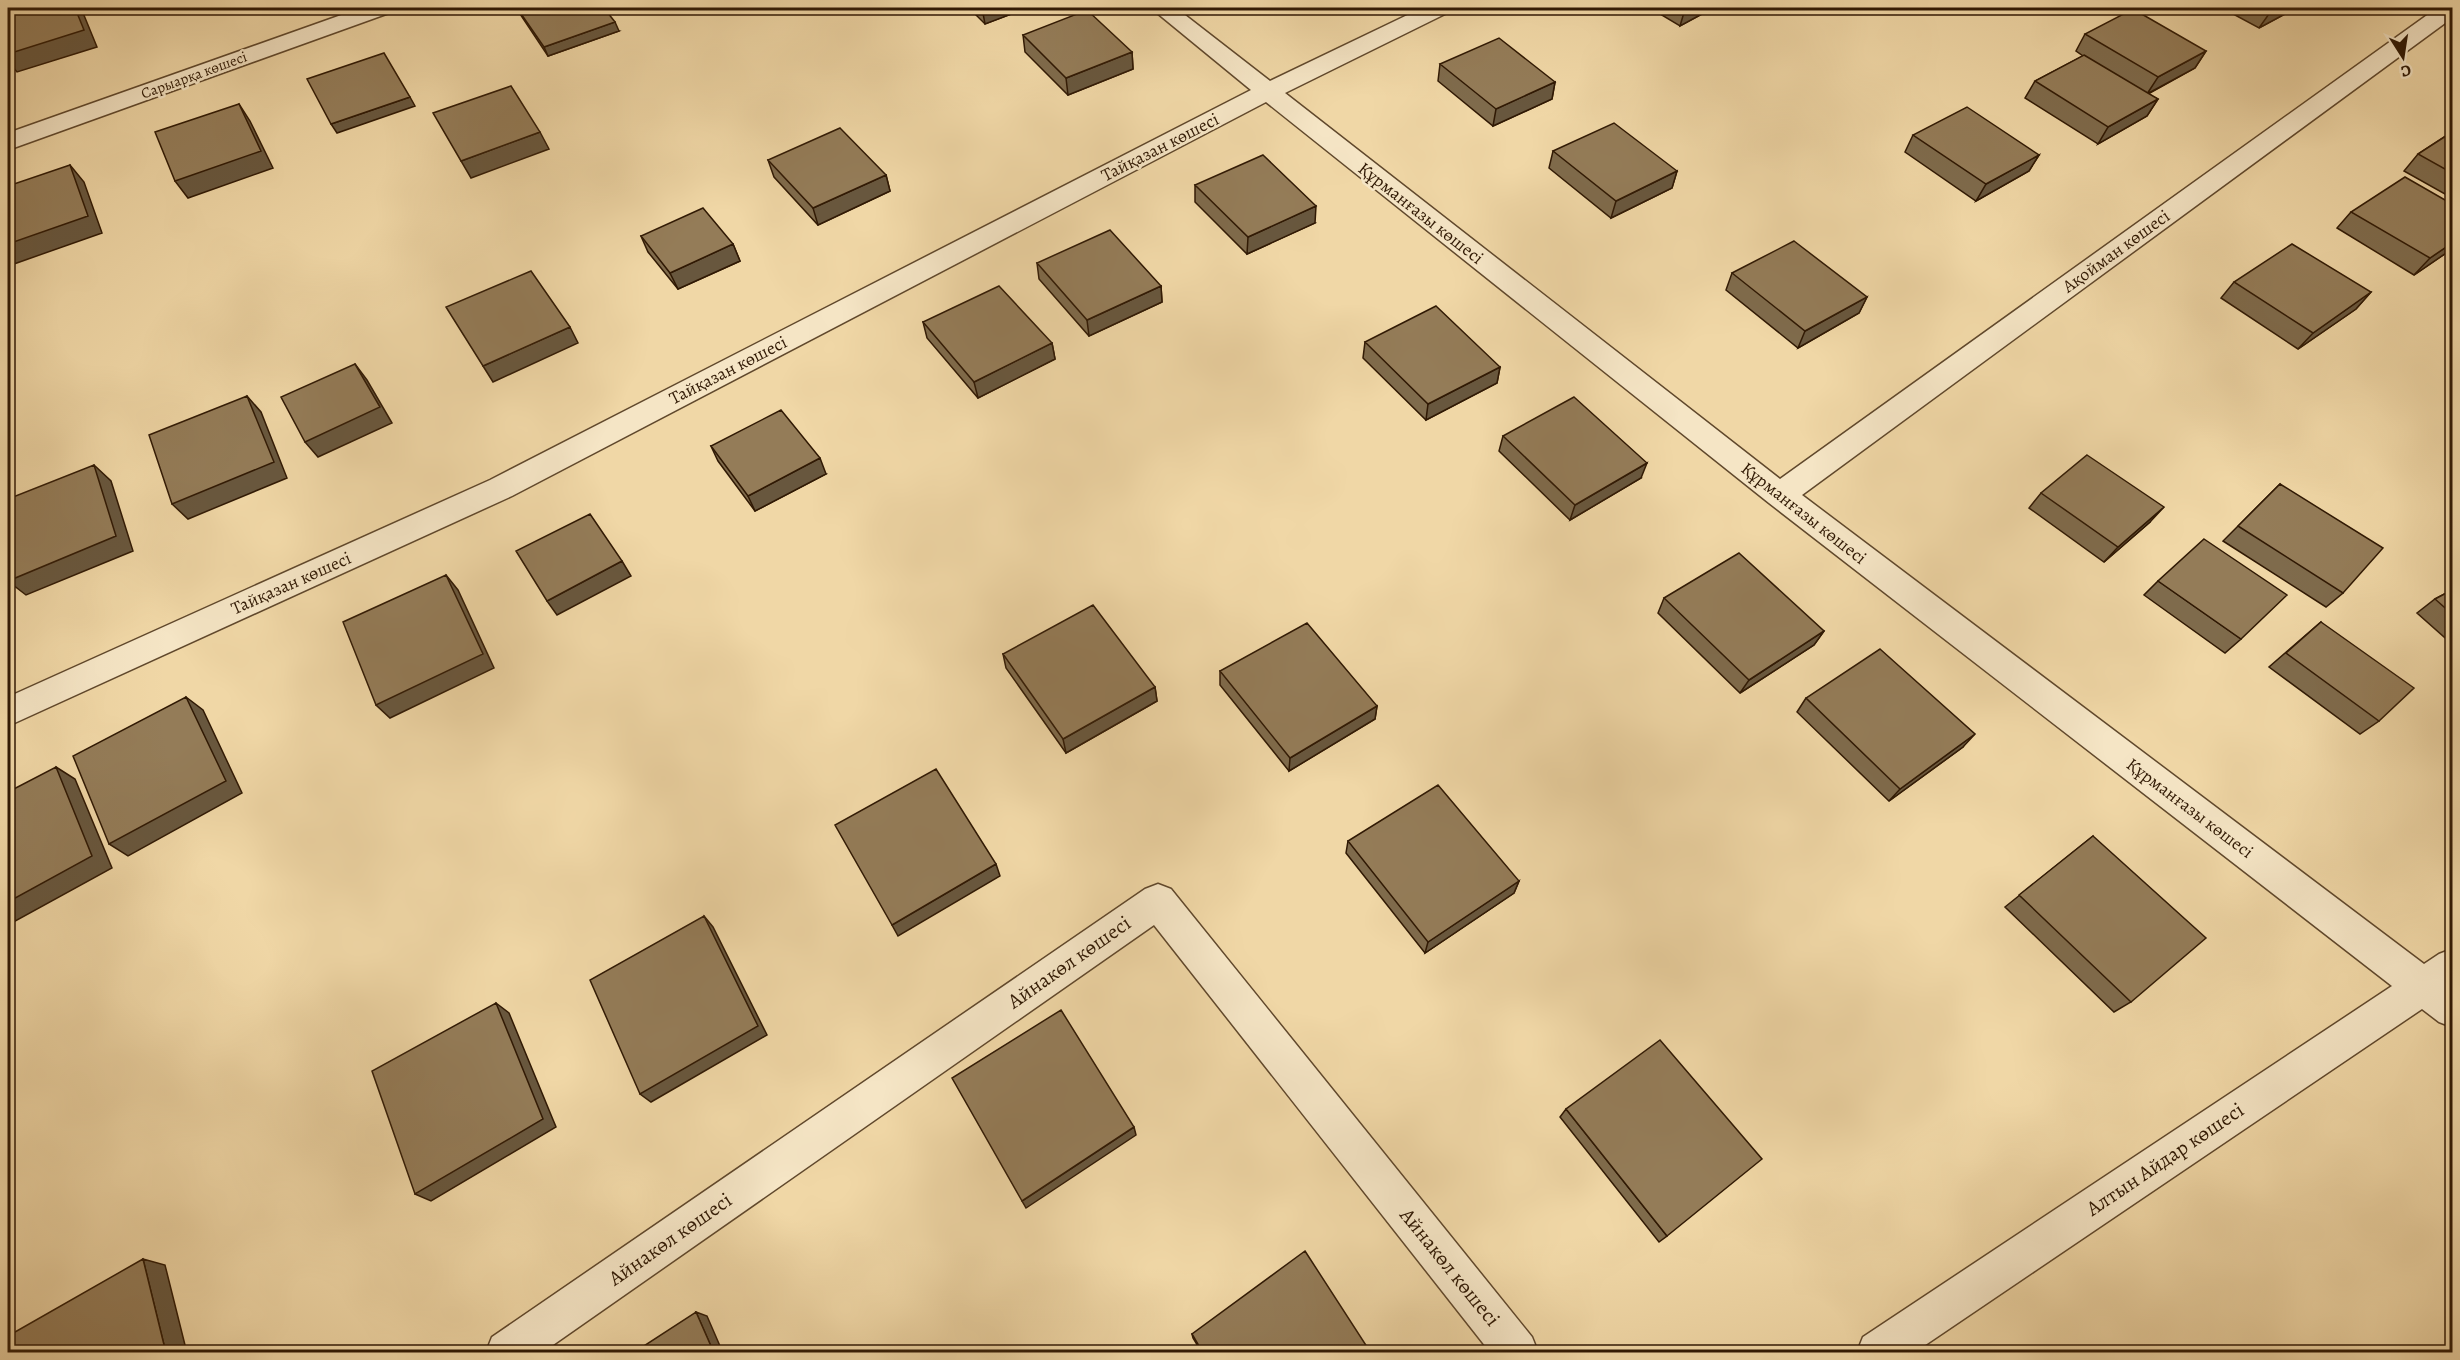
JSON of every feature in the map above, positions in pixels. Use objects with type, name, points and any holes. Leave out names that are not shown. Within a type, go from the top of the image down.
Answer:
[{"type":"street","name":"Сарыарқа көшесі","points":[[8,142],[381,8]]},
{"type":"street","name":"Құрманғазы көшесі","points":[[1162,8],[1780,495],[2442,987]]},
{"type":"street","name":"Тайқазан көшесі","points":[[8,711],[501,488],[1267,92],[1439,8]]},
{"type":"street","name":"Ақойман көшесі","points":[[1780,495],[2451,8]]},
{"type":"street","name":"Айнакөл көшесі","points":[[507,1353],[1158,901],[1517,1353]]},
{"type":"street","name":"Алтын Айдар көшесі","points":[[1878,1353],[2442,987]]},
{"type":"building","points":[[8,8],[75,8],[84,30],[8,54]]},
{"type":"building","points":[[517,8],[604,8],[615,22],[544,47]]},
{"type":"building","points":[[2133,9],[2206,51],[2158,77],[2085,34]]},
{"type":"building","points":[[1087,10],[1132,52],[1066,78],[1023,35]]},
{"type":"building","points":[[1499,38],[1555,82],[1496,109],[1440,64]]},
{"type":"building","points":[[384,53],[410,97],[331,124],[307,79]]},
{"type":"building","points":[[2084,55],[2158,99],[2108,127],[2035,81]]},
{"type":"building","points":[[511,86],[540,132],[461,161],[433,113]]},
{"type":"building","points":[[239,104],[261,151],[175,181],[155,132]]},
{"type":"building","points":[[1967,107],[2039,155],[1986,184],[1913,135]]},
{"type":"building","points":[[1614,123],[1677,171],[1616,201],[1553,151]]},
{"type":"building","points":[[840,128],[886,175],[813,208],[768,160]]},
{"type":"building","points":[[2452,132],[2452,173],[2418,154]]},
{"type":"building","points":[[1263,155],[1316,206],[1248,237],[1195,185]]},
{"type":"building","points":[[70,165],[88,216],[8,244],[8,186]]},
{"type":"building","points":[[2405,177],[2452,204],[2452,243],[2430,258],[2351,212]]},
{"type":"building","points":[[703,208],[733,244],[670,273],[641,236]]},
{"type":"building","points":[[1110,230],[1161,286],[1087,320],[1037,263]]},
{"type":"building","points":[[1794,241],[1867,297],[1805,331],[1732,273]]},
{"type":"building","points":[[2292,244],[2371,292],[2313,333],[2234,282]]},
{"type":"building","points":[[531,271],[570,327],[483,366],[446,307]]},
{"type":"building","points":[[999,286],[1052,343],[974,382],[923,322]]},
{"type":"building","points":[[1436,306],[1500,367],[1428,404],[1365,342]]},
{"type":"building","points":[[355,364],[380,407],[305,442],[281,397]]},
{"type":"building","points":[[247,396],[274,462],[172,504],[149,435]]},
{"type":"building","points":[[1574,397],[1647,463],[1575,505],[1503,436]]},
{"type":"building","points":[[781,410],[820,458],[748,496],[711,446]]},
{"type":"building","points":[[2087,455],[2164,507],[2118,547],[2041,493]]},
{"type":"building","points":[[94,465],[116,536],[8,581],[8,499]]},
{"type":"building","points":[[2280,484],[2383,548],[2343,593],[2238,526]]},
{"type":"building","points":[[590,514],[622,561],[547,601],[516,551]]},
{"type":"building","points":[[2204,539],[2287,595],[2241,639],[2158,581]]},
{"type":"building","points":[[1739,553],[1824,631],[1749,680],[1664,598]]},
{"type":"building","points":[[446,575],[483,654],[376,705],[343,622]]},
{"type":"building","points":[[2452,590],[2452,614],[2435,599]]},
{"type":"building","points":[[1093,605],[1155,687],[1063,739],[1003,654]]},
{"type":"building","points":[[2321,622],[2414,688],[2379,721],[2286,653]]},
{"type":"building","points":[[1307,623],[1377,706],[1290,758],[1220,671]]},
{"type":"building","points":[[1880,649],[1975,734],[1900,789],[1806,698]]},
{"type":"building","points":[[186,697],[226,781],[109,844],[73,756]]},
{"type":"building","points":[[56,767],[92,856],[8,902],[8,792]]},
{"type":"building","points":[[936,769],[996,864],[892,925],[835,825]]},
{"type":"building","points":[[1438,785],[1519,881],[1428,942],[1348,841]]},
{"type":"building","points":[[2093,836],[2206,938],[2131,1002],[2019,895]]},
{"type":"building","points":[[704,916],[758,1026],[640,1094],[590,980]]},
{"type":"building","points":[[496,1003],[543,1119],[415,1194],[372,1071]]},
{"type":"building","points":[[1061,1010],[1134,1127],[1022,1201],[952,1078]]},
{"type":"building","points":[[1660,1040],[1762,1159],[1667,1236],[1566,1109]]},
{"type":"building","points":[[1305,1251],[1371,1353],[1203,1353],[1192,1334]]},
{"type":"building","points":[[143,1259],[166,1353],[8,1353],[8,1336]]},
{"type":"building","points":[[696,1312],[714,1353],[633,1353]]}]
